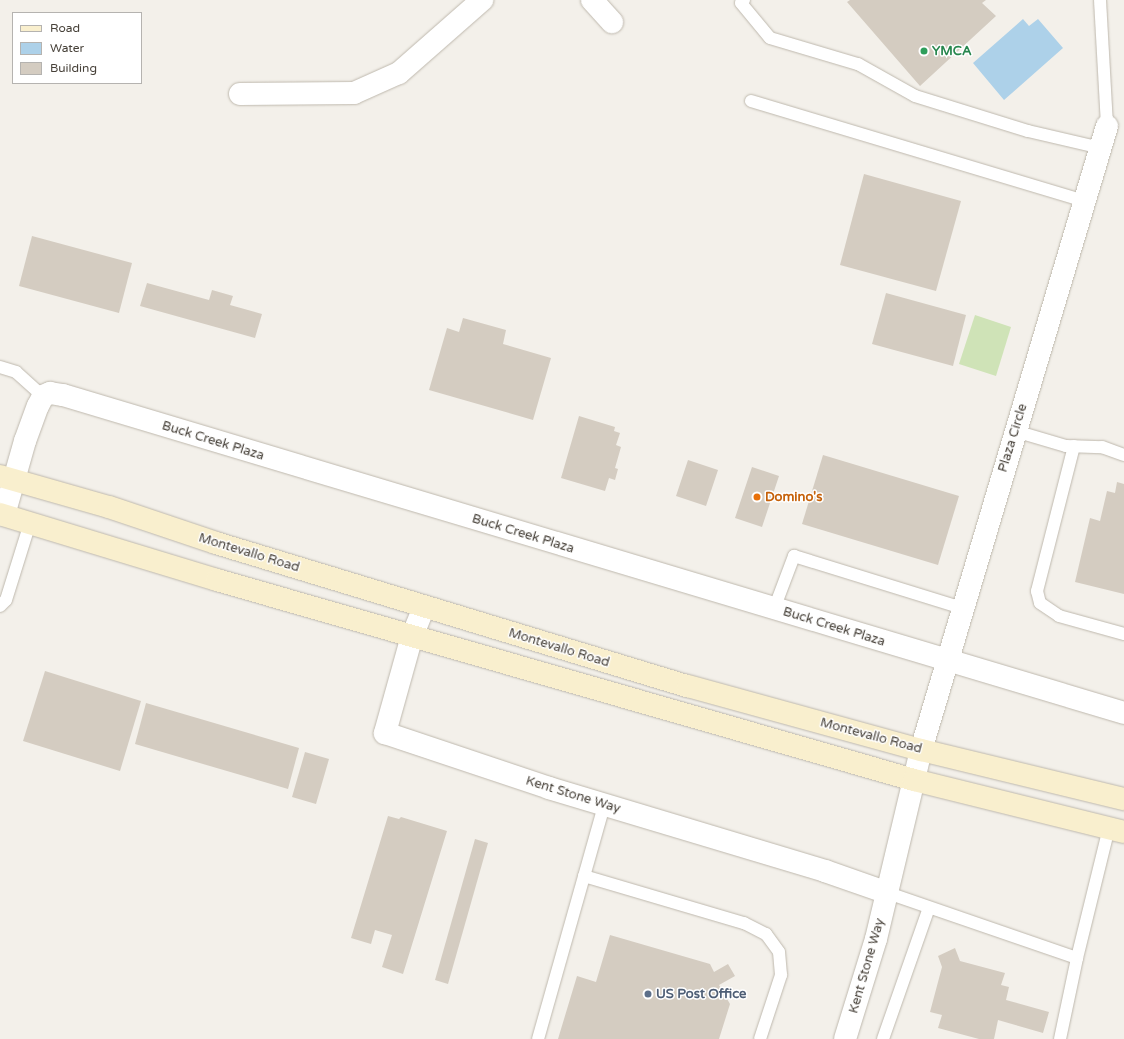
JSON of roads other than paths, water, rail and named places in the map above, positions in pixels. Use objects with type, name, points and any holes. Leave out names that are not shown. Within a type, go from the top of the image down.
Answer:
[{"type":"main road","name":"Montevallo Road","points":[[7,478],[109,507],[216,543],[688,686],[921,750],[1124,799]]},
{"type":"main road","points":[[2,514],[217,580],[914,780],[1116,830]]},
{"type":"street","points":[[240,94],[354,93],[399,73],[482,0]]},
{"type":"street","points":[[592,0],[612,22]]},
{"type":"street","name":"Plaza Circle","points":[[921,750],[962,608],[1107,126]]},
{"type":"street","name":"Buck Creek Plaza","points":[[43,396],[50,393],[63,395],[1124,713]]},
{"type":"street","points":[[2,514],[7,478],[25,441],[43,396]]},
{"type":"street","name":"Kent Stone Way","points":[[424,607],[412,636],[386,733],[549,788],[825,871],[888,894]]},
{"type":"street","name":"Kent Stone Way","points":[[845,1039],[876,939],[888,894],[921,750]]},
{"type":"lane","points":[[744,0],[741,3],[770,38],[858,64],[915,96],[1028,130],[1101,148]]},
{"type":"lane","points":[[1100,0],[1107,126]]},
{"type":"lane","points":[[751,101],[1085,201]]},
{"type":"lane","points":[[0,367],[16,372],[43,396]]},
{"type":"lane","points":[[1015,431],[1074,446],[1102,447],[1124,455]]},
{"type":"lane","points":[[1074,446],[1037,591],[1040,603],[1059,616],[1124,634]]},
{"type":"lane","points":[[0,606],[6,600],[30,523]]},
{"type":"lane","points":[[774,609],[794,556],[962,608]]},
{"type":"lane","points":[[538,1039],[604,804]]},
{"type":"lane","points":[[1060,1039],[1077,958],[1116,830]]},
{"type":"lane","points":[[584,876],[744,923],[766,934],[779,952],[781,975],[760,1039]]},
{"type":"lane","points":[[888,894],[1077,958]]},
{"type":"lane","points":[[883,1039],[929,908]]},
{"type":"water","points":[[1023,19],[1029,26],[1038,19],[1063,48],[1004,100],[973,63]]},
{"type":"place","name":"YMCA","points":[[924,51]]},
{"type":"place","name":"Domino's","points":[[757,497]]},
{"type":"place","name":"US Post Office","points":[[648,994]]}]
